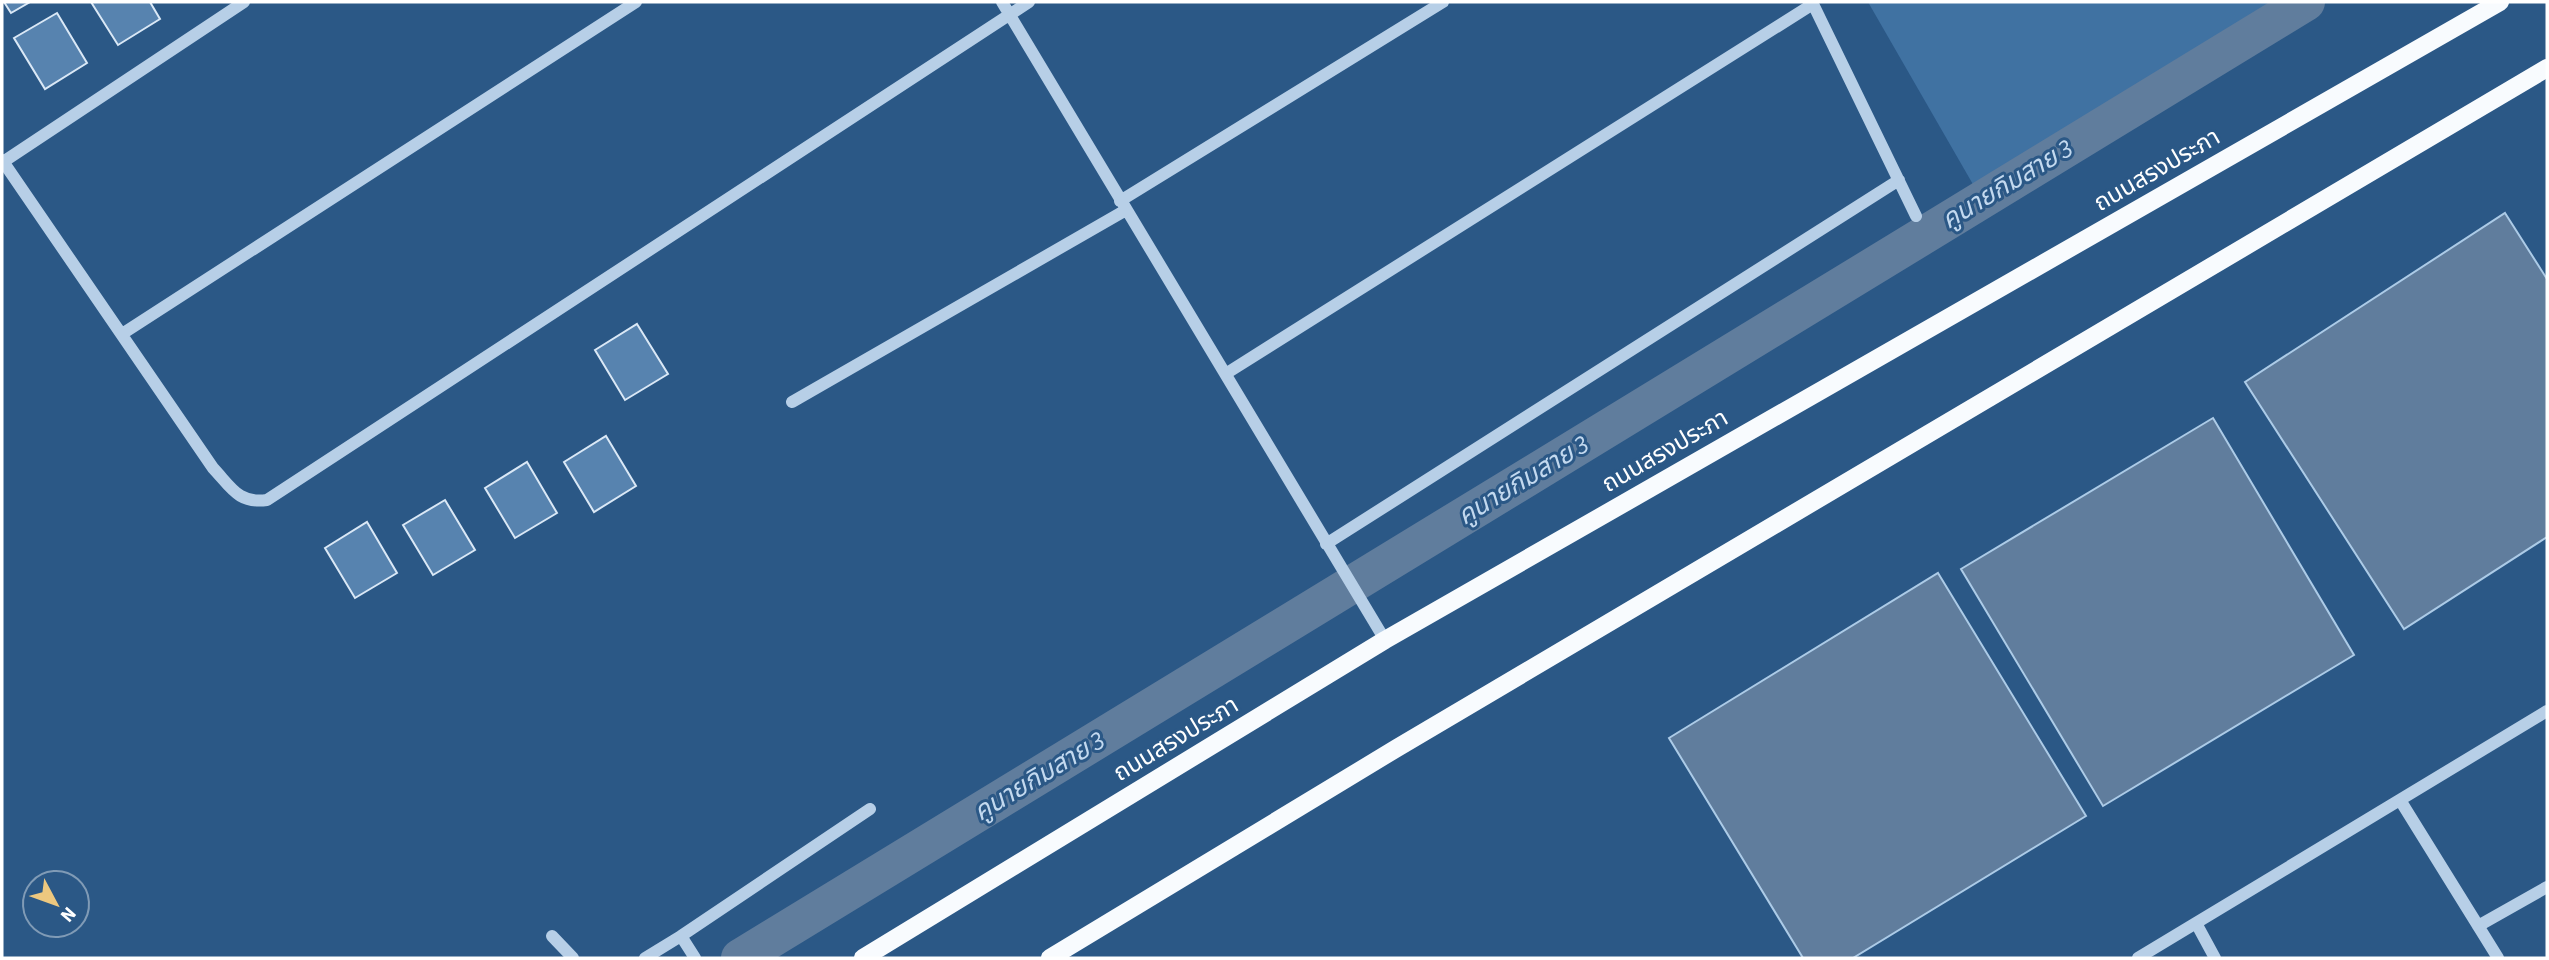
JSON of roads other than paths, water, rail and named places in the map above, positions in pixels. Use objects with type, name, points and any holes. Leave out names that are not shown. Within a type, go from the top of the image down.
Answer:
[{"type":"main road","name":"ถนนสรงประภา","points":[[863,958],[1385,640],[2500,2]]},
{"type":"main road","points":[[1050,958],[1397,748],[2547,68]]},
{"type":"street","points":[[244,2],[2,161],[213,468],[239,496],[251,502],[267,500],[1029,2]]},
{"type":"street","points":[[122,334],[636,2]]},
{"type":"street","points":[[1002,2],[1385,640]]},
{"type":"street","points":[[792,401],[1123,206],[1443,2]]},
{"type":"street","points":[[1227,373],[1813,3],[1916,216]]},
{"type":"street","points":[[1326,544],[1899,180]]},
{"type":"street","points":[[2138,958],[2547,711]]},
{"type":"street","points":[[2400,800],[2498,958]]},
{"type":"street","points":[[645,958],[870,809]]},
{"type":"street","points":[[2478,926],[2547,887]]},
{"type":"street","points":[[2196,923],[2215,958]]},
{"type":"street","points":[[552,936],[573,958]]},
{"type":"street","points":[[681,936],[695,958]]},
{"type":"waterway","name":"คูนายกิมสาย 3","points":[[740,958],[2306,2]]}]
